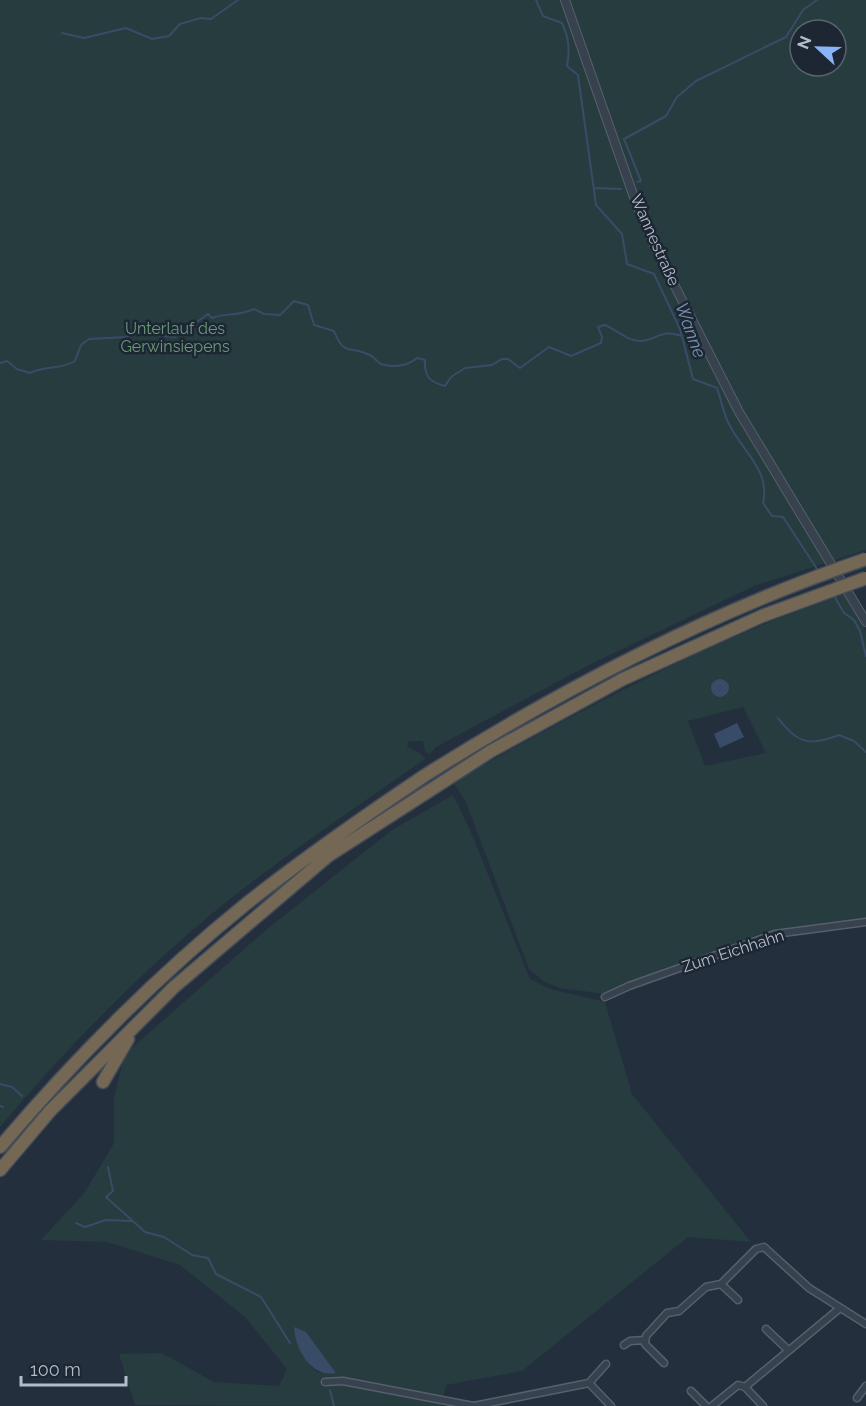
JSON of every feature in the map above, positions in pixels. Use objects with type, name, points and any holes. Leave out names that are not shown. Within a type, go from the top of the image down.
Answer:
[{"type":"highway","points":[[0,1147],[100,1039],[244,906],[320,847],[424,776],[478,742],[615,666],[754,601],[866,559]]},
{"type":"highway","points":[[0,1170],[50,1111],[174,987],[328,856],[491,751],[623,679],[762,616],[866,578]]},
{"type":"highway","points":[[103,1082],[121,1047],[174,987]]},
{"type":"street","name":"Wannestraße","points":[[565,0],[636,203],[656,249],[739,412],[866,622]]},
{"type":"street","name":"Zum Eichhahn","points":[[605,997],[629,986],[775,934],[866,922]]},
{"type":"street","points":[[624,1345],[630,1341],[644,1340],[668,1312],[680,1311],[706,1287],[721,1284],[756,1249],[764,1247],[809,1288],[866,1324]]},
{"type":"street","points":[[721,1284],[738,1300]]},
{"type":"street","points":[[745,1387],[787,1349],[840,1308]]},
{"type":"street","points":[[766,1329],[787,1349]]},
{"type":"street","points":[[644,1340],[664,1363]]},
{"type":"street","points":[[589,1383],[606,1364]]},
{"type":"street","points":[[325,1382],[343,1381],[473,1406],[577,1383],[589,1383],[611,1406]]},
{"type":"street","points":[[712,1406],[738,1385],[745,1387],[763,1406]]},
{"type":"street","points":[[857,1398],[866,1386]]},
{"type":"street","points":[[691,1391],[706,1406]]},
{"type":"green space","name":"Unterlauf des Gerwinsiepens","points":[[0,0],[866,0],[866,550],[754,586],[591,664],[436,747],[430,754],[425,751],[423,741],[409,741],[407,747],[420,753],[425,759],[294,851],[200,924],[103,1014],[0,1127]]},
{"type":"green space","points":[[848,593],[866,632],[866,920],[774,932],[605,994],[560,988],[543,981],[529,969],[465,800],[453,782],[646,678],[745,632]],"holes":[[[743,707],[766,753],[705,766],[688,721]]]},
{"type":"green space","points":[[453,795],[470,830],[530,979],[550,989],[605,1002],[632,1094],[751,1242],[688,1237],[522,1371],[446,1385],[441,1406],[135,1405],[119,1354],[162,1353],[214,1382],[279,1386],[287,1369],[245,1317],[180,1265],[107,1242],[41,1240],[85,1192],[114,1143],[114,1097],[125,1054],[267,929],[392,830]],"holes":[[[293,1329],[310,1338],[336,1373],[317,1372],[307,1362]]]},
{"type":"water","points":[[716,679],[724,679],[729,684],[727,695],[716,697],[711,692],[711,684]]},
{"type":"water","points":[[737,723],[744,737],[720,748],[714,734]]},
{"type":"water","points":[[294,1327],[306,1332],[336,1373],[319,1371],[306,1360],[297,1344]]},
{"type":"waterway","points":[[62,33],[84,38],[126,28],[152,39],[169,36],[180,24],[201,18],[211,19],[238,0]]},
{"type":"waterway","name":"Wanne","points":[[536,0],[543,16],[562,23],[566,34],[569,49],[567,66],[578,75],[596,205],[622,234],[627,264],[654,274],[680,329],[693,379],[717,388],[729,424],[759,471],[763,481],[763,503],[772,516],[783,517],[819,572]]},
{"type":"waterway","points":[[637,182],[641,181],[624,139],[666,116],[677,97],[696,81],[786,37],[803,10],[817,0]]},
{"type":"waterway","points":[[594,188],[621,189]]},
{"type":"waterway","points":[[0,363],[7,361],[17,369],[30,373],[64,366],[75,361],[81,345],[89,339],[127,337],[138,326],[148,326],[158,335],[175,337],[208,314],[212,318],[254,309],[264,314],[280,315],[294,301],[308,305],[314,325],[334,331],[341,344],[348,349],[363,352],[386,365],[405,364],[417,358],[425,360],[429,378],[445,386],[451,377],[465,368],[492,365],[502,359],[508,359],[520,368],[549,347],[571,356],[601,343],[602,337],[598,327],[605,325],[635,341],[669,333],[682,336]]},
{"type":"waterway","name":"Wanne","points":[[833,594],[844,613],[854,620],[860,631],[866,656]]},
{"type":"waterway","points":[[778,718],[798,738],[819,741],[839,735],[854,741],[866,752]]},
{"type":"waterway","points":[[0,1084],[12,1087],[22,1096]]},
{"type":"waterway","points":[[108,1167],[113,1191],[106,1197],[145,1232],[164,1237],[192,1255],[208,1258],[216,1274],[261,1297],[290,1343]]},
{"type":"waterway","points":[[76,1223],[85,1227],[106,1220],[131,1221]]},
{"type":"waterway","points":[[330,1390],[334,1406]]}]
